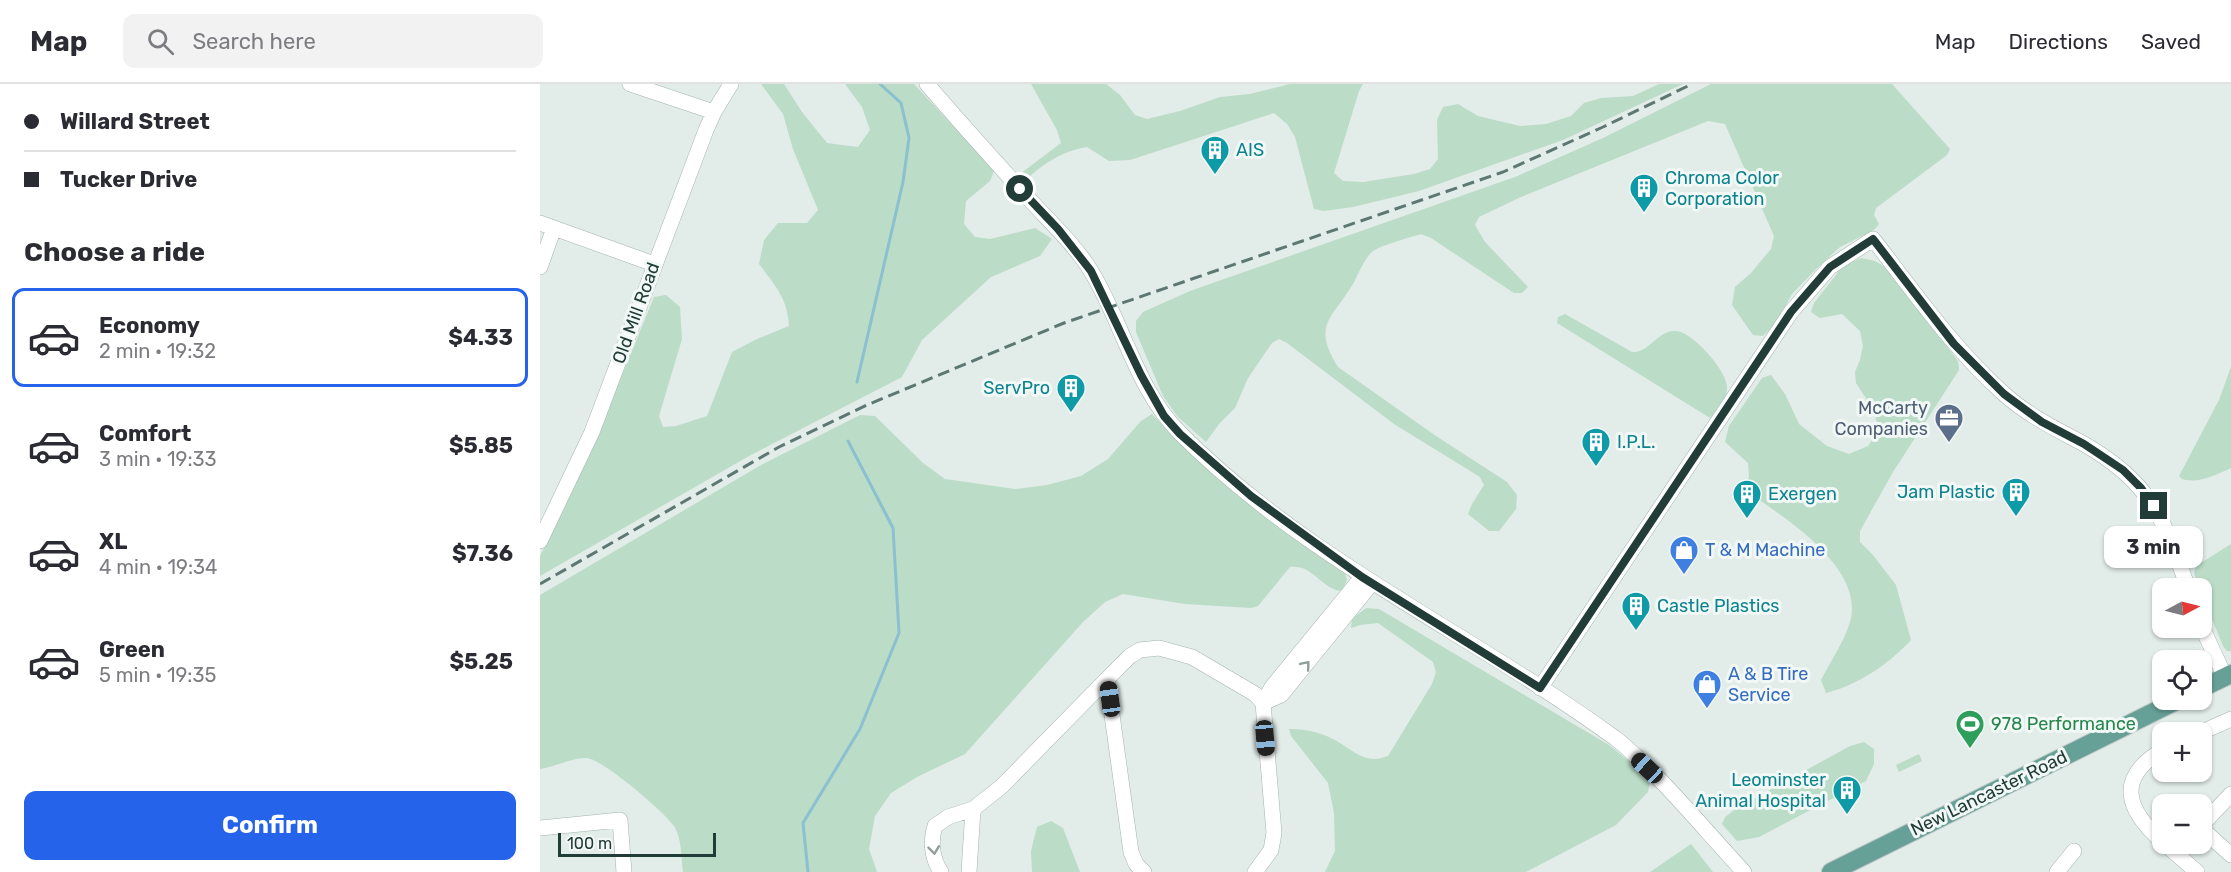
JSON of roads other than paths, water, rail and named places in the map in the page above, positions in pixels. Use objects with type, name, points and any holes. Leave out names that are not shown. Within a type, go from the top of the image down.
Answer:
[{"type":"main road","points":[[2212,683],[2228,675]]},
{"type":"main road","name":"New Lancaster Road","points":[[1831,872],[2158,710]]},
{"type":"street","points":[[630,84],[714,112]]},
{"type":"street","name":"Old Mill Road","points":[[540,541],[592,432],[654,264],[714,112],[731,84]]},
{"type":"street","points":[[927,84],[1081,257],[1106,299],[1141,375],[1164,416],[1172,425],[1251,496],[1367,580],[1540,688],[1618,740],[1672,793],[1744,872]]},
{"type":"street","points":[[540,267],[547,226],[654,264]]},
{"type":"street","points":[[1540,688],[1791,312],[1830,267],[1873,239],[1954,344],[2004,394],[2042,422],[2123,470],[2141,488],[2166,526],[2184,578]]},
{"type":"street","points":[[1255,872],[1271,849],[1274,833],[1263,703],[1272,687],[1367,580]]},
{"type":"street","points":[[2208,638],[2228,675]]},
{"type":"street","points":[[941,872],[933,849],[935,826],[948,817],[973,809],[1001,787],[1134,653],[1144,649],[1159,648],[1202,662],[1255,694],[1263,703]]},
{"type":"street","points":[[1107,679],[1131,852],[1136,864],[1144,872]]},
{"type":"street","points":[[2212,728],[2231,719]]},
{"type":"street","points":[[2152,758],[2139,768],[2133,777],[2129,792],[2132,805],[2143,823],[2152,830]]},
{"type":"street","points":[[2212,816],[2231,794]]},
{"type":"street","points":[[969,872],[973,809]]},
{"type":"street","points":[[540,828],[620,820],[624,872]]},
{"type":"street","points":[[2212,837],[2231,855]]},
{"type":"street","points":[[2057,872],[2074,851]]},
{"type":"street","points":[[2180,854],[2197,872]]},
{"type":"waterway","points":[[857,382],[903,182],[909,138],[901,103],[880,84]]},
{"type":"waterway","points":[[808,872],[803,823],[860,729],[899,633],[893,528],[848,441]]},
{"type":"railway","points":[[540,584],[779,447],[867,405],[1064,323],[1503,172],[1692,84]]},
{"type":"place","name":"AIS","points":[[1215,176]]},
{"type":"place","name":"Chroma Color Corporation","points":[[1644,214]]},
{"type":"place","name":"ServPro","points":[[1071,414]]},
{"type":"place","name":"McCarty Companies","points":[[1949,444]]},
{"type":"place","name":"I.P.L.","points":[[1596,468]]},
{"type":"place","name":"Jam Plastic","points":[[2016,518]]},
{"type":"place","name":"Exergen","points":[[1747,520]]},
{"type":"place","name":"T & M Machine","points":[[1684,576]]},
{"type":"place","name":"Castle Plastics","points":[[1636,632]]},
{"type":"place","name":"A & B Tire Service","points":[[1707,710]]},
{"type":"place","name":"978 Performance","points":[[1970,750]]},
{"type":"place","name":"Leominster Animal Hospital","points":[[1847,816]]}]
